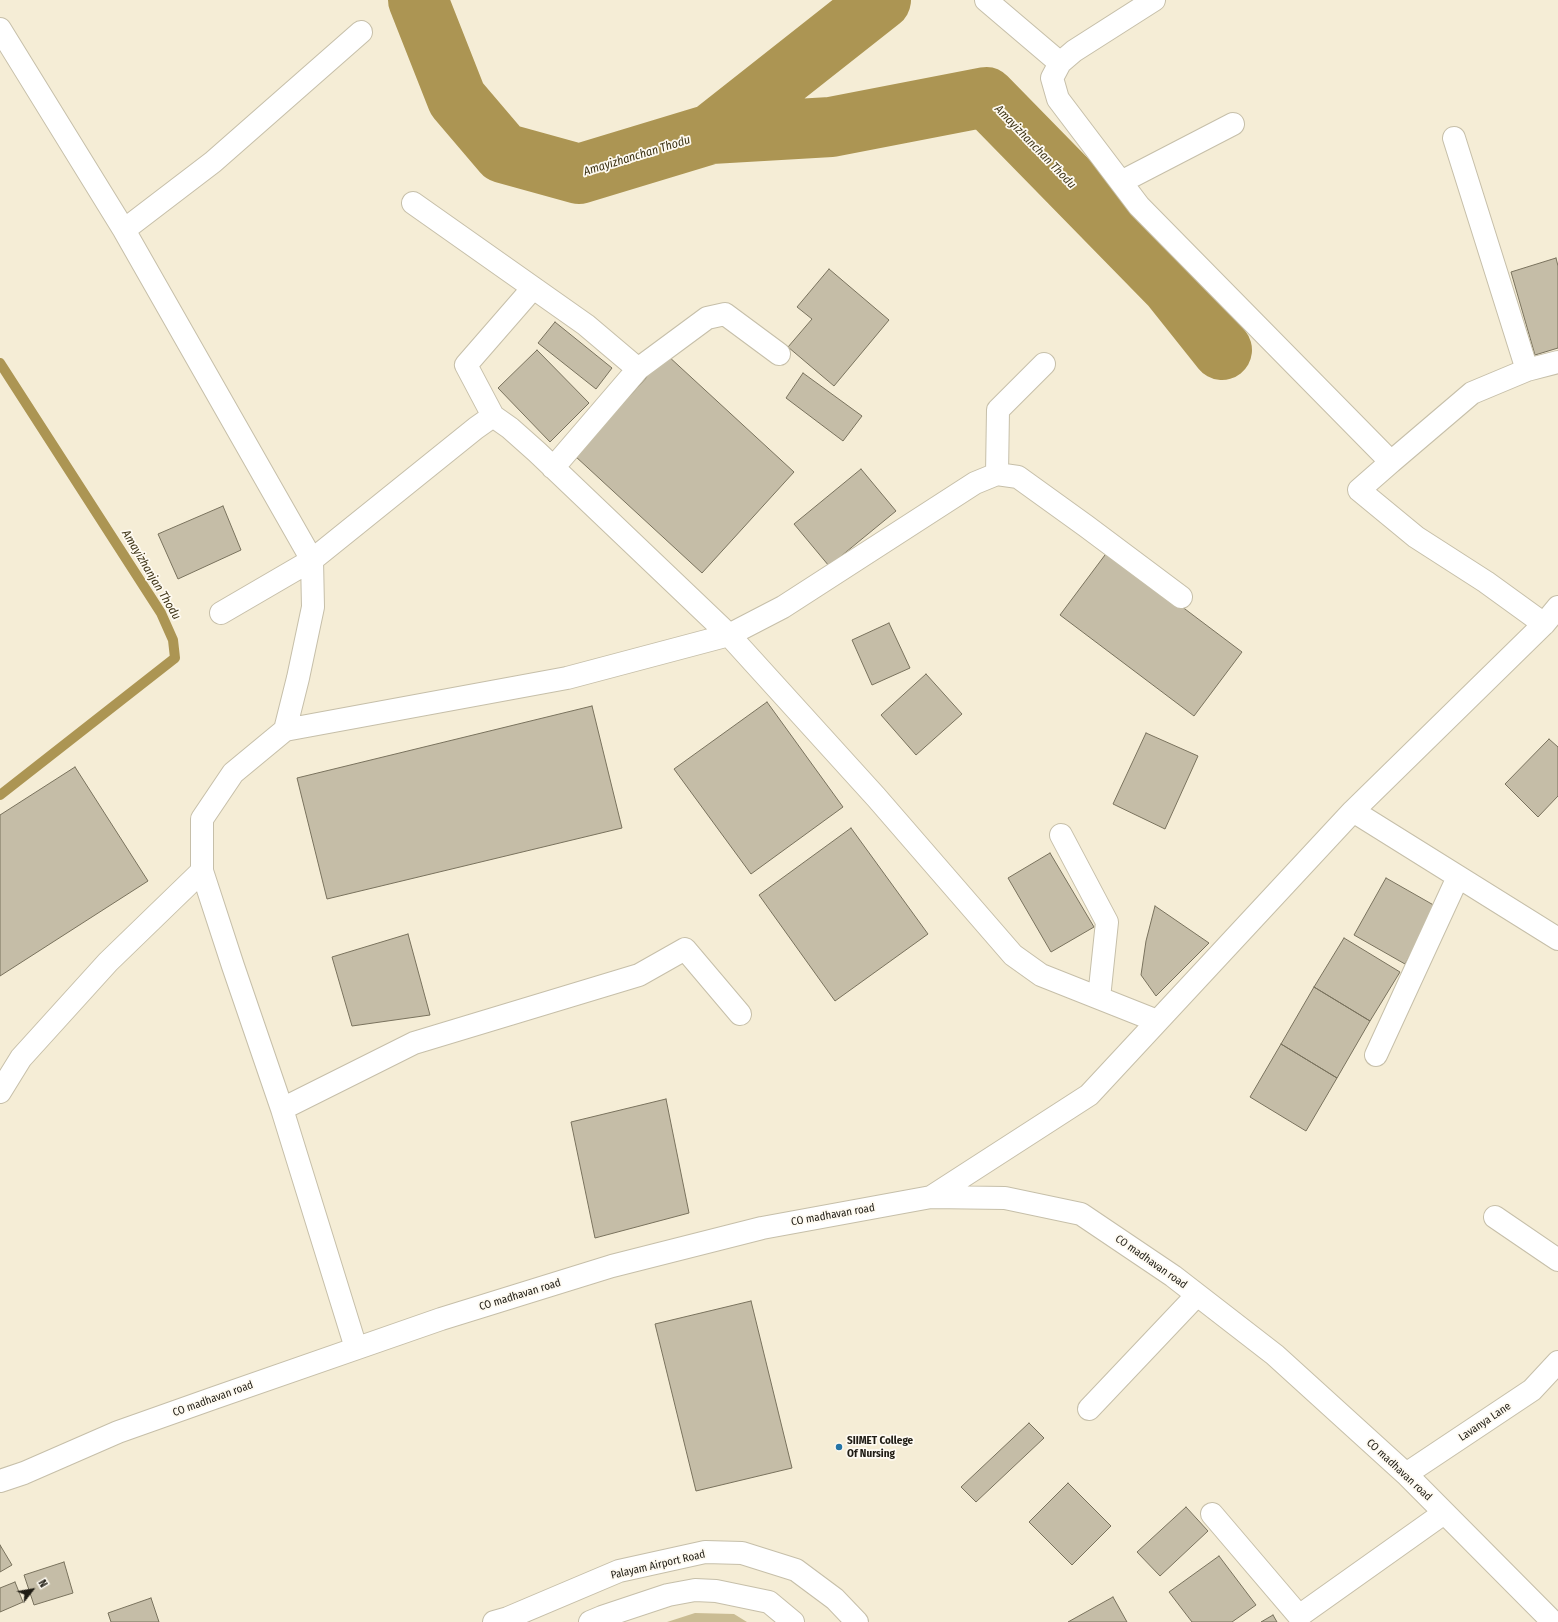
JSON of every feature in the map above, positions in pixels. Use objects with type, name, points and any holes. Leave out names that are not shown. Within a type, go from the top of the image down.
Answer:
[{"type":"street","points":[[986,0],[1060,63]]},
{"type":"street","points":[[1154,0],[1074,51],[1060,63],[1052,78],[1058,99],[1139,206],[1391,462]]},
{"type":"street","points":[[0,28],[124,230],[312,560],[313,607],[285,730]]},
{"type":"street","points":[[124,230],[213,162],[362,32]]},
{"type":"street","points":[[1121,182],[1232,124]]},
{"type":"street","points":[[1454,138],[1527,370]]},
{"type":"street","points":[[413,203],[586,325],[638,369]]},
{"type":"street","points":[[533,288],[466,365],[493,416],[510,428],[729,635],[876,797],[1013,955],[1042,975],[1157,1021]]},
{"type":"street","points":[[553,468],[638,369],[706,318],[725,314],[779,354]]},
{"type":"street","points":[[1544,624],[1486,582],[1416,537],[1359,490],[1472,393],[1527,370],[1558,362]]},
{"type":"street","points":[[997,474],[998,410],[1044,364]]},
{"type":"street","points":[[221,613],[312,560],[493,416]]},
{"type":"street","points":[[356,1348],[282,1109],[202,871],[202,819],[233,774],[285,730],[567,678],[729,635],[783,607],[975,484],[997,474],[1018,477],[1181,597]]},
{"type":"street","points":[[931,1197],[1089,1095],[1353,811],[1544,624],[1558,606]]},
{"type":"street","points":[[1353,811],[1558,939]]},
{"type":"street","points":[[1061,835],[1107,922],[1099,998]]},
{"type":"street","points":[[0,1092],[21,1058],[108,962],[202,871]]},
{"type":"street","points":[[1376,1055],[1458,877]]},
{"type":"street","points":[[282,1109],[414,1043],[639,975],[685,949],[740,1014]]},
{"type":"street","name":"CO madhavan road","points":[[0,1481],[24,1474],[118,1432],[441,1318],[612,1266],[762,1228],[931,1197],[1006,1198],[1081,1214],[1173,1276],[1275,1355],[1406,1474],[1553,1622]]},
{"type":"street","points":[[1495,1217],[1558,1260]]},
{"type":"street","points":[[1089,1409],[1197,1295]]},
{"type":"street","name":"Lavanya Lane","points":[[1406,1474],[1532,1390],[1558,1362]]},
{"type":"street","points":[[1212,1514],[1299,1616],[1444,1513]]},
{"type":"street","name":"Palayam Airport Road","points":[[494,1622],[508,1618],[619,1572],[705,1552],[742,1553],[796,1570],[834,1599],[857,1622]]},
{"type":"street","points":[[590,1622],[668,1595],[695,1590],[716,1591],[769,1602],[793,1622]]},
{"type":"shaded area","points":[[695,1613],[734,1614],[747,1622],[667,1622]]},
{"type":"building","points":[[1556,258],[1558,266],[1558,348],[1535,355],[1511,272]]},
{"type":"building","points":[[829,269],[889,320],[834,386],[788,347],[812,319],[797,307]]},
{"type":"building","points":[[555,322],[612,368],[596,389],[538,343]]},
{"type":"building","points":[[537,350],[589,403],[550,442],[498,388]]},
{"type":"building","points":[[667,355],[794,472],[702,573],[575,456]]},
{"type":"building","points":[[803,373],[862,416],[843,441],[786,398]]},
{"type":"building","points":[[861,469],[896,511],[829,566],[794,524]]},
{"type":"building","points":[[223,506],[241,550],[178,579],[158,534]]},
{"type":"building","points":[[1108,551],[1242,652],[1194,716],[1060,615]]},
{"type":"building","points":[[889,623],[910,668],[872,685],[852,640]]},
{"type":"building","points":[[926,674],[962,714],[916,755],[881,715]]},
{"type":"building","points":[[767,702],[843,807],[751,874],[674,769]]},
{"type":"building","points":[[592,706],[622,828],[327,899],[297,778]]},
{"type":"building","points":[[1146,733],[1198,756],[1165,829],[1113,804]]},
{"type":"building","points":[[1549,739],[1558,747],[1558,796],[1538,817],[1505,784]]},
{"type":"building","points":[[75,767],[148,881],[0,976],[0,815]]},
{"type":"building","points":[[851,828],[928,934],[835,1001],[759,895]]},
{"type":"building","points":[[1050,853],[1094,927],[1051,952],[1008,878]]},
{"type":"building","points":[[1386,878],[1437,907],[1405,964],[1354,935]]},
{"type":"building","points":[[1155,906],[1209,943],[1156,996],[1141,975],[1146,941]]},
{"type":"building","points":[[408,934],[430,1015],[352,1026],[332,957]]},
{"type":"building","points":[[1344,938],[1400,972],[1370,1021],[1314,987]]},
{"type":"building","points":[[1314,987],[1370,1021],[1337,1078],[1281,1044]]},
{"type":"building","points":[[1281,1044],[1337,1078],[1306,1131],[1250,1097]]},
{"type":"building","points":[[666,1099],[689,1213],[595,1238],[571,1122]]},
{"type":"building","points":[[751,1301],[792,1468],[696,1491],[655,1324]]},
{"type":"building","points":[[1029,1423],[1044,1438],[976,1502],[961,1487]]},
{"type":"building","points":[[1068,1483],[1111,1526],[1072,1565],[1029,1522]]},
{"type":"building","points":[[1186,1507],[1208,1531],[1160,1576],[1137,1552]]},
{"type":"building","points":[[0,1545],[12,1565],[0,1572]]},
{"type":"building","points":[[1219,1556],[1256,1605],[1232,1622],[1192,1622],[1169,1592]]},
{"type":"building","points":[[64,1562],[73,1593],[34,1605],[24,1575]]},
{"type":"building","points":[[15,1582],[23,1602],[0,1612],[0,1588]]},
{"type":"building","points":[[1113,1597],[1127,1622],[1068,1622]]},
{"type":"building","points":[[151,1598],[159,1622],[111,1622],[108,1613]]},
{"type":"building","points":[[1273,1615],[1277,1622],[1261,1622]]},
{"type":"waterway","name":"Amayizhanchan Thodu","points":[[418,0],[457,99],[503,153],[579,174],[711,134],[831,127],[986,97],[1171,286],[1222,350]]},
{"type":"waterway","name":"Amayizhanchan Thodu","points":[[711,134],[881,0]]},
{"type":"waterway","name":"Amayizhanjan Thodu","points":[[0,363],[161,613],[173,640],[175,658],[0,795]]},
{"type":"place","name":"SIIMET College Of Nursing","points":[[839,1447]]}]
